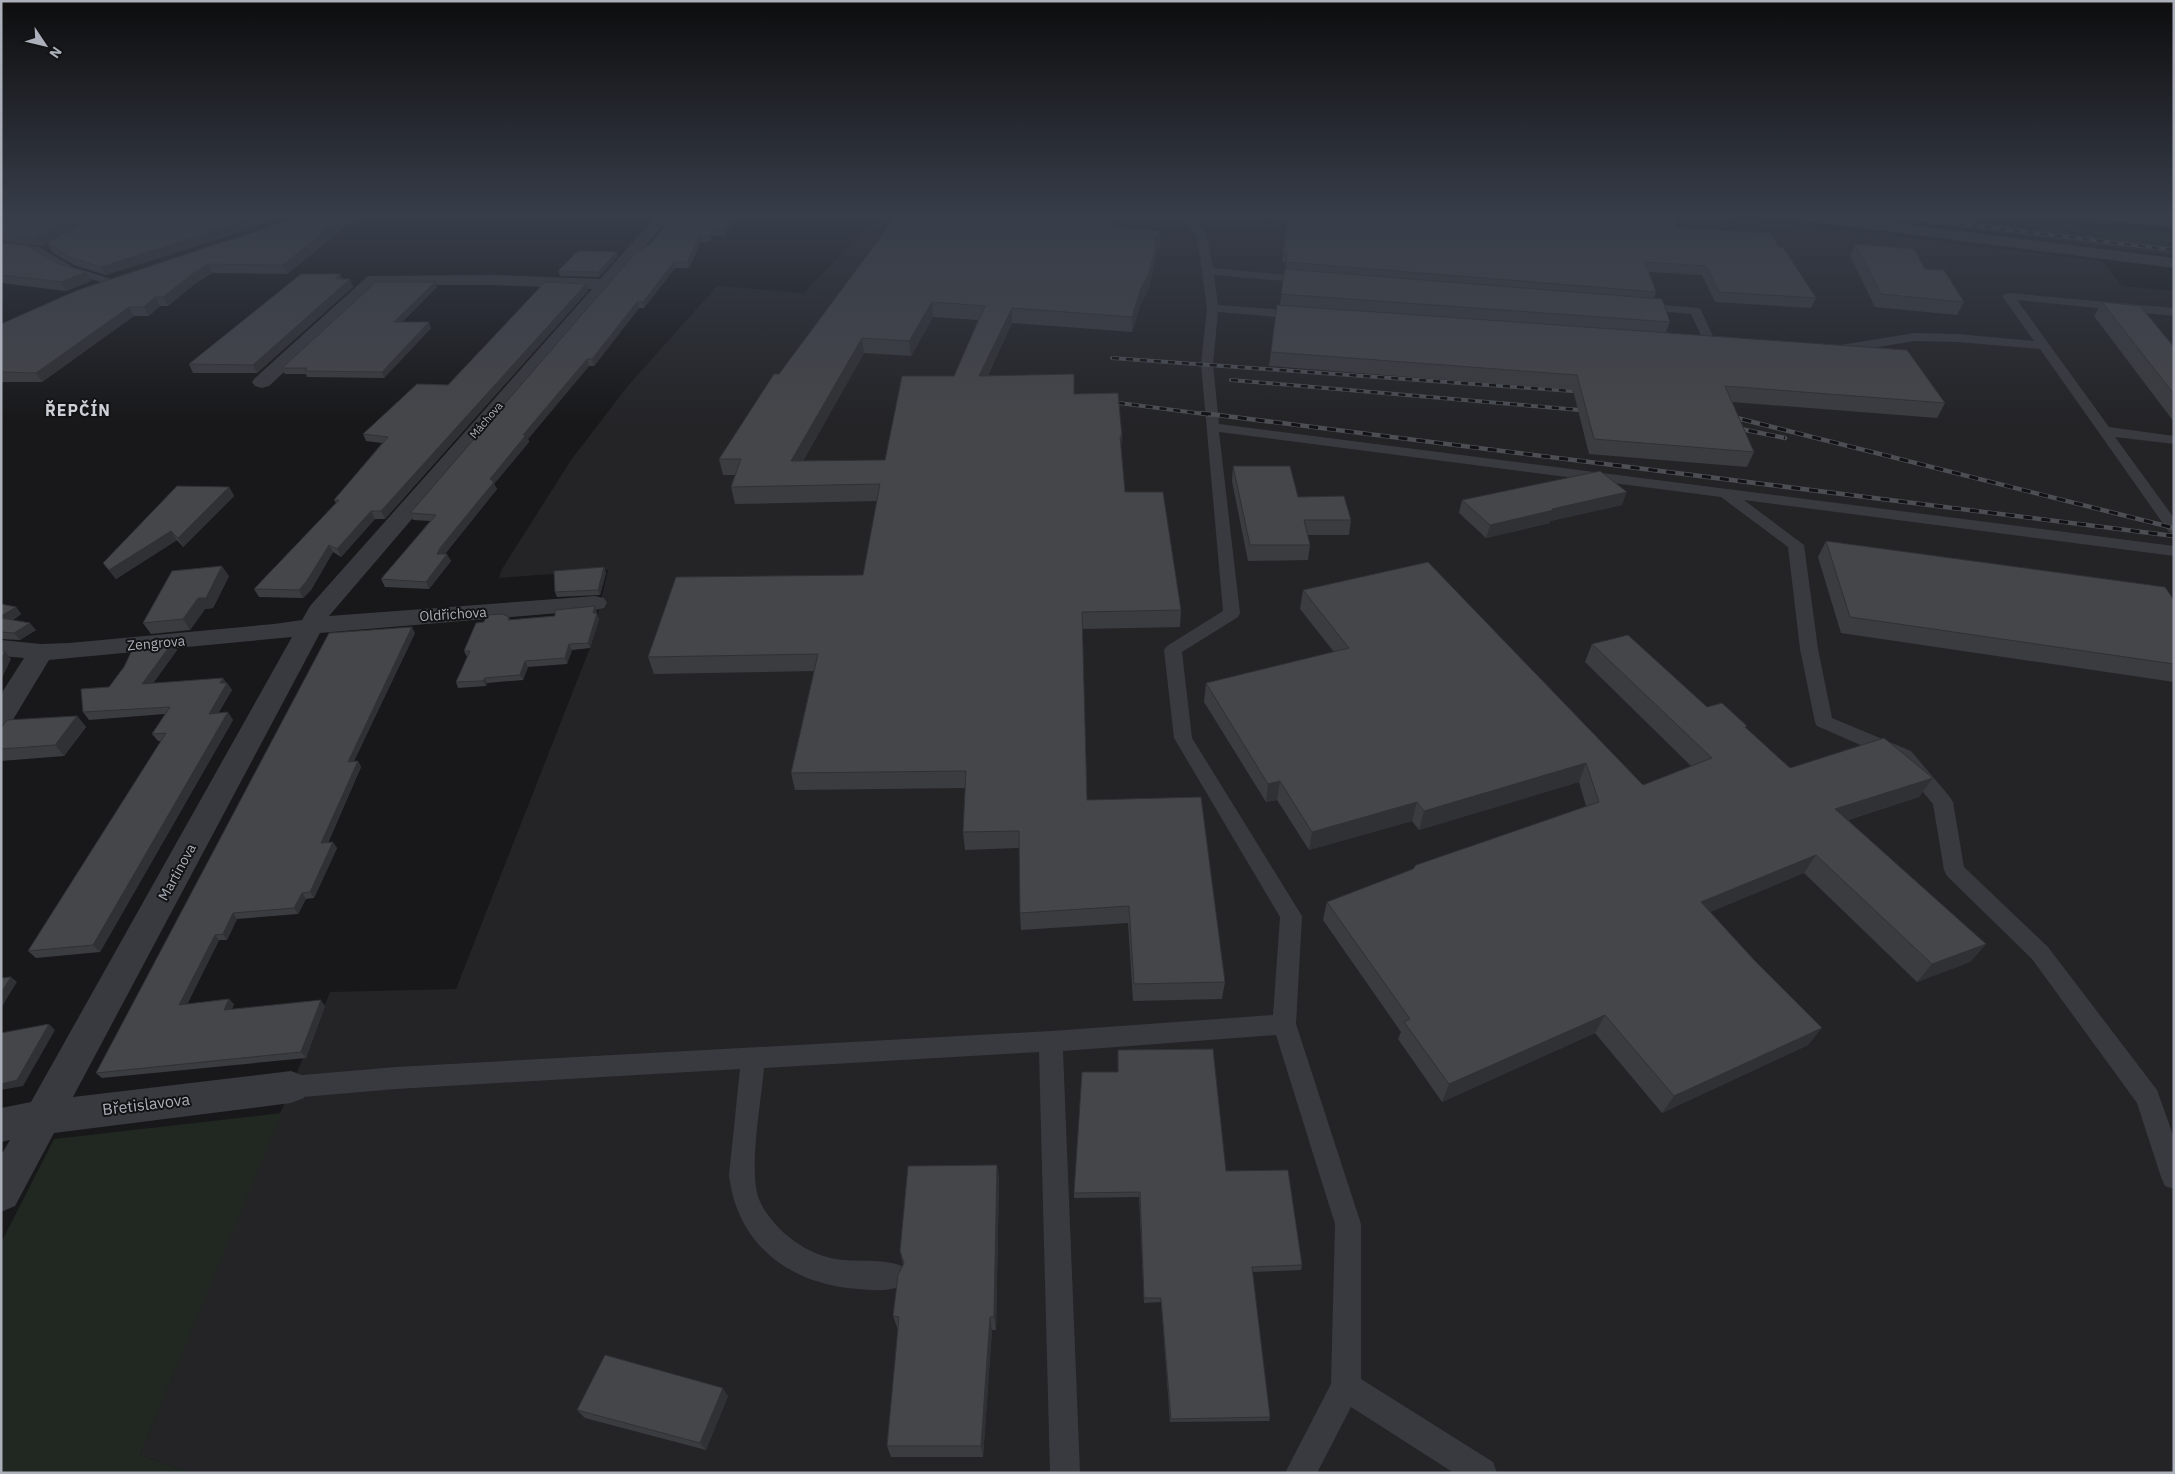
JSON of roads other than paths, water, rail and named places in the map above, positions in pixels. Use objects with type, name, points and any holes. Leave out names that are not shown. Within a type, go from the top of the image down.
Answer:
[{"type":"street","points":[[82,290],[100,284]]},
{"type":"street","points":[[262,382],[370,284]]},
{"type":"street","points":[[599,284],[605,284]]},
{"type":"street","name":"Máchova","points":[[311,626],[319,611],[605,284]]},
{"type":"street","name":"Oldřichova","points":[[311,626],[338,622],[595,603]]},
{"type":"street","name":"Zengrova","points":[[1,648],[42,652],[69,651],[274,632],[311,626]]},
{"type":"street","name":"Martinova","points":[[1,1193],[311,626]]},
{"type":"street","points":[[1,716],[42,652]]},
{"type":"street","name":"Břetislavova","points":[[1,1125],[43,1117],[290,1087]]},
{"type":"lane","points":[[1209,284],[1212,308],[1207,364],[1232,613],[1173,650],[1183,738],[1291,916],[1284,1024],[1348,1224],[1346,1387],[1300,1473]]},
{"type":"lane","points":[[2174,312],[2008,296],[2174,529]]},
{"type":"lane","points":[[1628,306],[1696,312],[1711,345]]},
{"type":"lane","points":[[1212,308],[1310,315]]},
{"type":"lane","points":[[1824,351],[1915,337],[1956,338],[2043,346]]},
{"type":"lane","points":[[1212,427],[2174,551]]},
{"type":"lane","points":[[2104,431],[2174,440]]},
{"type":"lane","points":[[1725,493],[1796,545],[1809,648],[1824,722],[1904,756],[1943,802],[1954,870],[2040,954],[2148,1098],[2174,1178]]},
{"type":"lane","points":[[290,1087],[396,1078],[1051,1041],[1284,1024]]},
{"type":"lane","points":[[1051,1041],[1065,1473]]},
{"type":"lane","points":[[753,1058],[742,1176],[748,1206],[763,1232],[780,1248],[801,1260],[826,1270],[860,1276],[892,1276]]},
{"type":"lane","points":[[1346,1387],[1482,1473]]},
{"type":"railway","points":[[1112,358],[1587,392]]},
{"type":"railway","points":[[1231,380],[1592,411]]},
{"type":"railway","points":[[1104,401],[1212,415]]},
{"type":"railway","points":[[1202,413],[2174,536]]},
{"type":"railway","points":[[1725,415],[2174,528]]},
{"type":"railway","points":[[1731,427],[1785,438]]},
{"type":"district","name":"ŘEPČÍN","points":[[78,410]]}]
